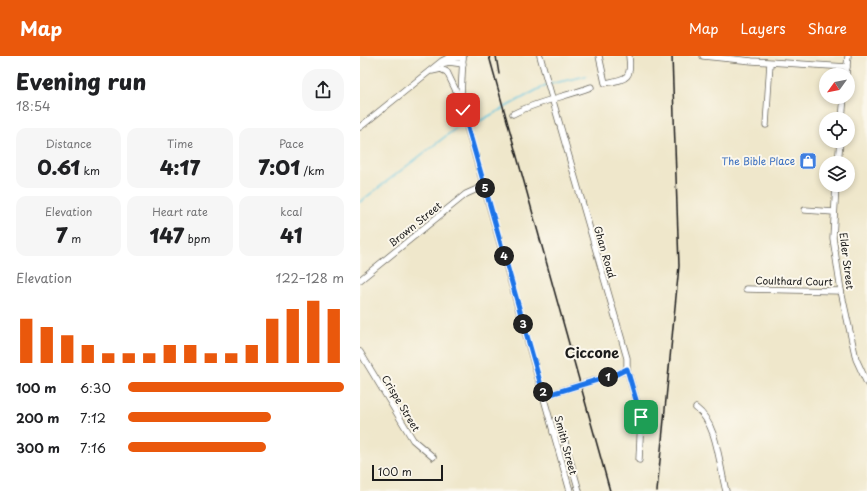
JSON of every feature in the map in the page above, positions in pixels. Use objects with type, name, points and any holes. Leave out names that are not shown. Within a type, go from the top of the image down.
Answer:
[{"type":"street","points":[[360,127],[448,56]]},
{"type":"street","name":"Ghan Road","points":[[540,56],[627,358],[627,369],[641,417],[639,460]]},
{"type":"street","points":[[599,56],[605,83],[621,80],[628,76],[630,69],[629,56]]},
{"type":"street","points":[[704,57],[752,59],[770,63],[847,68],[848,56]]},
{"type":"street","points":[[434,68],[446,63],[463,60]]},
{"type":"street","name":"Smith Street","points":[[463,60],[461,95],[463,110],[570,491]]},
{"type":"street","points":[[766,125],[770,63]]},
{"type":"street","points":[[434,68],[441,69],[449,74],[463,110]]},
{"type":"street","points":[[513,114],[535,103],[552,100],[591,87]]},
{"type":"street","name":"Brown Street","points":[[360,280],[466,194],[484,186]]},
{"type":"street","name":"Elder Street","points":[[835,192],[833,238],[841,291],[856,359],[867,383]]},
{"type":"street","points":[[805,210],[834,212]]},
{"type":"street","name":"Coulthard Court","points":[[746,289],[841,291]]},
{"type":"street","name":"Crispe Street","points":[[360,352],[413,440],[433,457]]},
{"type":"street","points":[[544,396],[617,374],[627,369]]},
{"type":"street","points":[[696,408],[706,418],[711,429],[726,491]]},
{"type":"street","points":[[553,432],[563,435],[579,491]]},
{"type":"waterway","points":[[550,84],[586,76]]},
{"type":"waterway","points":[[468,124],[478,122],[546,85]]},
{"type":"waterway","points":[[360,202],[459,126],[464,125]]},
{"type":"railway","points":[[489,56],[610,491]]},
{"type":"railway","points":[[496,56],[499,74]]},
{"type":"railway","points":[[657,491],[679,266],[672,56]]},
{"type":"place","name":"The Bible Place","points":[[808,161]]},
{"type":"district","name":"Ciccone","points":[[592,353]]},
{"type":"route","points":[[463,110],[544,396],[617,374],[627,369],[641,417]]}]
